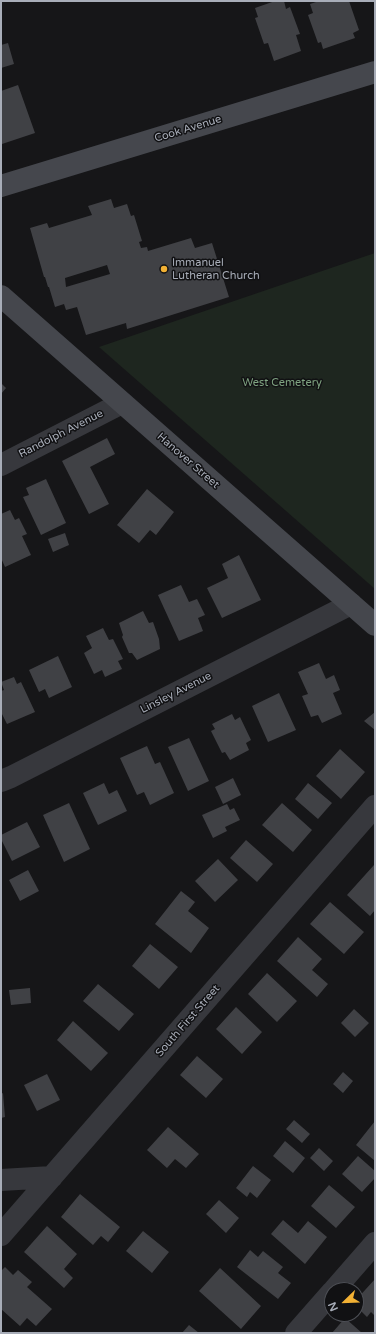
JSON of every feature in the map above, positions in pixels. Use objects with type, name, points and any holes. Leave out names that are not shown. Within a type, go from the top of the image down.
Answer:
[{"type":"main road","name":"Cook Avenue","points":[[1,186],[375,72]]},
{"type":"main road","name":"Hanover Street","points":[[1,296],[375,625]]},
{"type":"street","name":"Randolph Avenue","points":[[1,465],[122,403]]},
{"type":"street","name":"Linsley Avenue","points":[[1,781],[18,774],[351,604]]},
{"type":"street","name":"South First Street","points":[[1,1235],[375,806]]},
{"type":"street","points":[[1,1180],[52,1176]]},
{"type":"street","points":[[341,1282],[375,1243]]},
{"type":"street","points":[[296,1333],[324,1301]]},
{"type":"green space","name":"West Cemetery","points":[[375,253],[375,589],[99,347]]},
{"type":"building","points":[[275,1],[284,1],[286,9],[290,7],[300,34],[296,35],[301,51],[274,61],[268,43],[264,44],[255,18],[258,17],[255,8]]},
{"type":"building","points":[[319,1],[349,1],[359,30],[353,33],[355,38],[323,49],[321,42],[318,43],[308,15],[313,13],[310,4]]},
{"type":"building","points":[[8,43],[14,64],[1,68],[1,45]]},
{"type":"building","points":[[18,85],[35,133],[2,144],[1,91]]},
{"type":"building","name":"Immanuel Lutheran Church","points":[[111,199],[114,208],[127,204],[131,216],[134,215],[142,241],[139,242],[141,248],[147,247],[148,251],[191,238],[195,248],[212,243],[229,297],[127,329],[126,323],[86,335],[77,307],[66,310],[64,304],[55,307],[49,287],[44,277],[30,228],[47,223],[49,228],[92,215],[88,206]],"holes":[[[107,265],[110,274],[66,287],[65,278]]]},
{"type":"building","points":[[1,383],[6,388],[1,394]]},
{"type":"building","points":[[107,438],[115,454],[90,467],[109,504],[89,514],[62,461]]},
{"type":"building","points":[[46,479],[66,523],[41,535],[23,497],[29,495],[26,488]]},
{"type":"building","points":[[147,489],[174,512],[156,535],[150,530],[139,543],[117,525]]},
{"type":"building","points":[[10,510],[15,520],[19,518],[27,534],[22,536],[31,555],[5,567],[1,558],[1,514]]},
{"type":"building","points":[[65,533],[69,545],[53,552],[48,539]]},
{"type":"building","points":[[239,555],[261,600],[222,618],[207,588],[228,578],[222,564]]},
{"type":"building","points":[[181,585],[189,602],[197,599],[205,615],[198,618],[203,631],[179,641],[158,595]]},
{"type":"building","points":[[143,611],[149,623],[153,622],[159,639],[160,649],[137,660],[132,653],[129,653],[122,637],[123,635],[119,623]]},
{"type":"building","points":[[103,628],[109,640],[113,639],[123,659],[118,661],[122,669],[105,677],[102,670],[94,674],[84,653],[92,648],[86,636]]},
{"type":"building","points":[[58,656],[72,687],[49,698],[45,689],[39,692],[29,670]]},
{"type":"building","points":[[319,663],[326,679],[334,675],[340,690],[333,693],[342,714],[322,723],[318,715],[311,717],[302,696],[308,694],[298,672]]},
{"type":"building","points":[[14,677],[17,684],[21,682],[35,712],[7,724],[1,712],[1,691],[4,690],[1,682]]},
{"type":"building","points":[[279,693],[296,730],[268,742],[252,706]]},
{"type":"building","points":[[375,712],[375,730],[364,721]]},
{"type":"building","points":[[232,714],[235,720],[240,717],[251,740],[246,743],[249,750],[230,760],[225,752],[222,753],[211,731],[215,729],[212,724]]},
{"type":"building","points":[[189,738],[209,781],[188,791],[168,747]]},
{"type":"building","points":[[147,746],[155,764],[160,762],[174,793],[150,805],[144,792],[137,795],[120,758]]},
{"type":"building","points":[[340,749],[365,772],[341,799],[316,776]]},
{"type":"building","points":[[233,778],[241,795],[223,804],[215,787]]},
{"type":"building","points":[[104,783],[109,794],[117,790],[127,811],[98,825],[83,793]]},
{"type":"building","points":[[308,783],[332,803],[318,819],[295,799]]},
{"type":"building","points":[[69,803],[90,849],[64,862],[43,815]]},
{"type":"building","points":[[282,803],[312,830],[293,852],[262,825]]},
{"type":"building","points":[[227,804],[230,810],[234,808],[240,820],[225,827],[227,831],[213,838],[202,815]]},
{"type":"building","points":[[27,822],[40,847],[12,861],[1,839],[1,835]]},
{"type":"building","points":[[246,840],[273,864],[257,882],[230,858]]},
{"type":"building","points":[[218,859],[238,880],[215,902],[195,881]]},
{"type":"building","points":[[374,865],[375,910],[370,916],[347,895]]},
{"type":"building","points":[[28,870],[39,891],[20,901],[9,880]]},
{"type":"building","points":[[181,891],[195,902],[188,911],[209,928],[191,953],[155,924]]},
{"type":"building","points":[[330,902],[364,932],[344,954],[310,924]]},
{"type":"building","points":[[298,937],[322,959],[312,970],[328,984],[317,997],[277,961]]},
{"type":"building","points":[[150,944],[178,967],[159,989],[132,966]]},
{"type":"building","points":[[267,973],[297,1001],[277,1022],[248,994]]},
{"type":"building","points":[[98,984],[134,1014],[119,1031],[83,1001]]},
{"type":"building","points":[[30,988],[31,1003],[11,1005],[9,990]]},
{"type":"building","points":[[236,1007],[262,1032],[242,1054],[216,1029]]},
{"type":"building","points":[[354,1009],[369,1023],[355,1037],[341,1023]]},
{"type":"building","points":[[73,1021],[108,1053],[91,1071],[57,1040]]},
{"type":"building","points":[[197,1056],[223,1079],[206,1098],[180,1075]]},
{"type":"building","points":[[343,1072],[353,1081],[343,1093],[333,1084]]},
{"type":"building","points":[[47,1074],[60,1100],[37,1111],[24,1085]]},
{"type":"building","points":[[3,1093],[5,1117],[1,1118],[1,1094]]},
{"type":"building","points":[[294,1120],[310,1134],[302,1143],[286,1129]]},
{"type":"building","points":[[375,1121],[375,1161],[356,1145]]},
{"type":"building","points":[[168,1127],[199,1154],[186,1168],[175,1159],[167,1168],[147,1150]]},
{"type":"building","points":[[285,1141],[305,1158],[293,1173],[273,1156]]},
{"type":"building","points":[[319,1148],[333,1161],[324,1171],[310,1158]]},
{"type":"building","points":[[358,1156],[375,1171],[375,1178],[362,1192],[342,1174]]},
{"type":"building","points":[[253,1166],[271,1180],[257,1198],[250,1192],[247,1197],[236,1188]]},
{"type":"building","points":[[329,1185],[355,1207],[336,1228],[311,1206]]},
{"type":"building","points":[[80,1194],[120,1227],[108,1242],[101,1236],[93,1245],[61,1217]]},
{"type":"building","points":[[219,1200],[239,1218],[226,1233],[206,1214]]},
{"type":"building","points":[[283,1220],[298,1233],[308,1221],[327,1237],[305,1264],[271,1234]]},
{"type":"building","points":[[47,1226],[77,1254],[64,1269],[73,1278],[64,1288],[24,1252]]},
{"type":"building","points":[[143,1231],[169,1252],[152,1273],[126,1251]]},
{"type":"building","points":[[250,1250],[258,1257],[263,1251],[283,1267],[278,1273],[291,1283],[278,1299],[237,1267]]},
{"type":"building","points":[[5,1267],[13,1275],[18,1270],[32,1282],[27,1287],[52,1309],[36,1326],[27,1318],[20,1326],[1,1309],[1,1271]]},
{"type":"building","points":[[220,1268],[261,1306],[241,1329],[199,1291]]},
{"type":"building","points":[[375,1279],[375,1316],[371,1312],[367,1317],[364,1314],[364,1291]]},
{"type":"building","points":[[342,1322],[350,1322],[362,1333],[332,1333]]},
{"type":"building","points":[[189,1325],[199,1333],[182,1333]]},
{"type":"place","name":"Immanuel Lutheran Church","points":[[164,269]]}]
